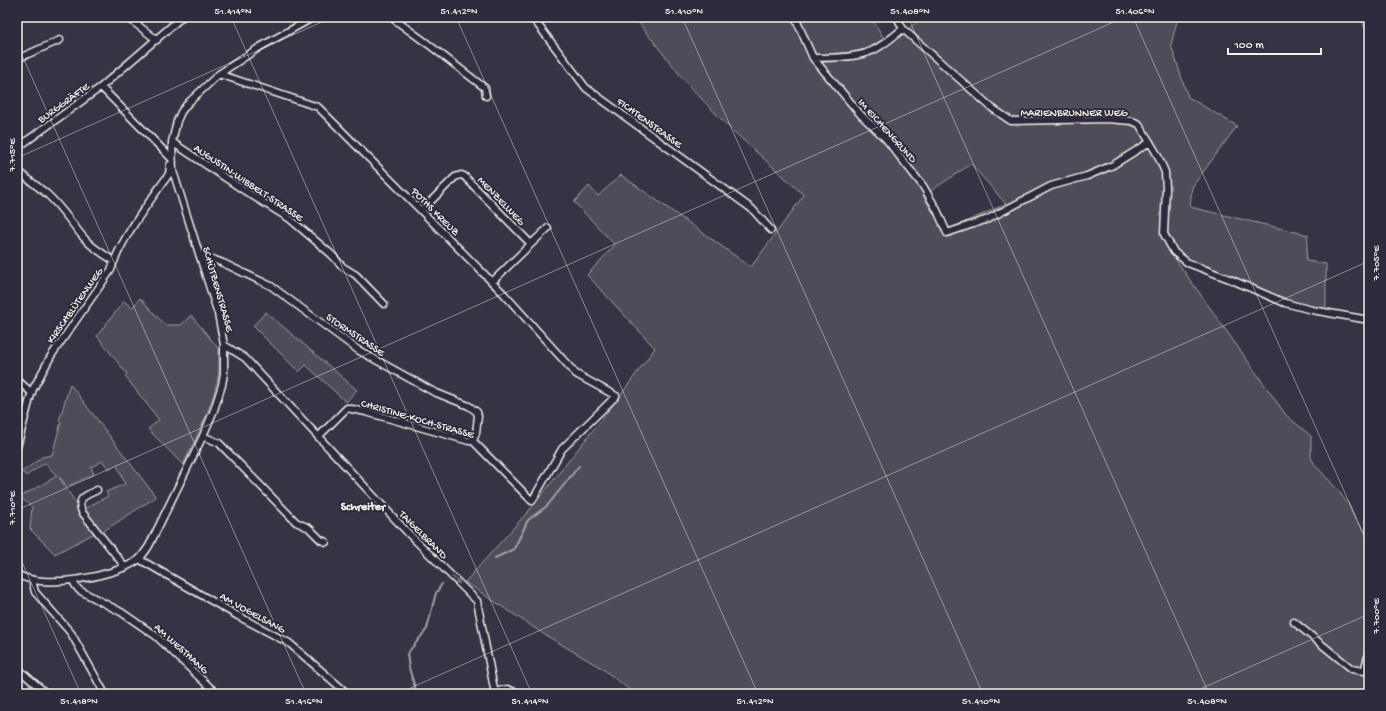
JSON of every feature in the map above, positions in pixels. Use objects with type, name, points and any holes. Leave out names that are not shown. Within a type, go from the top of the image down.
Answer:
[{"type":"street","points":[[127,17],[157,40]]},
{"type":"street","name":"BURGGRÄFTE","points":[[17,148],[101,87],[182,17]]},
{"type":"street","name":"SCHÜTZENSTRASSE","points":[[17,574],[32,580],[46,582],[73,580],[104,575],[124,568],[139,559],[149,546],[203,436],[214,410],[222,385],[224,345],[218,314],[173,171],[172,142],[175,129],[181,112],[188,103],[219,74],[260,47],[314,17]]},
{"type":"street","points":[[391,17],[485,88],[486,96]]},
{"type":"street","name":"FICHTENSTRASSE","points":[[532,17],[586,88],[752,209],[771,230]]},
{"type":"street","name":"IM EICHENGRUND","points":[[795,17],[813,58],[861,116],[885,138],[923,186],[937,210],[947,233],[988,219],[1051,186],[1087,176],[1113,165],[1150,142]]},
{"type":"street","name":"MARIENBRUNNER WEG","points":[[896,17],[903,29],[992,108],[1011,121],[1107,120],[1132,121],[1139,124],[1158,154],[1165,172],[1166,188],[1164,234],[1174,252],[1188,263],[1232,280],[1284,303],[1369,320]]},
{"type":"street","points":[[813,58],[834,58],[866,53],[878,47],[903,29]]},
{"type":"street","points":[[17,59],[60,40]]},
{"type":"street","name":"POTHS KREUZ","points":[[219,74],[318,107],[492,282],[576,374],[616,396]]},
{"type":"street","points":[[101,87],[172,159]]},
{"type":"street","name":"AUGUSTIN-WIBBELT-STRASSE","points":[[172,142],[290,219],[331,254],[343,267],[356,275],[384,304]]},
{"type":"street","name":"KIRSCHBLÜTENWEG","points":[[17,447],[32,393],[51,356],[111,270],[126,238],[169,174],[172,159]]},
{"type":"street","points":[[17,169],[23,176],[48,195],[85,240],[114,261]]},
{"type":"street","name":"MENZELWEG","points":[[422,210],[455,177],[464,176],[531,244]]},
{"type":"street","points":[[492,282],[548,228]]},
{"type":"street","name":"STORMSTRASSE","points":[[199,254],[223,263],[272,286],[358,350],[434,392],[469,406],[477,412],[478,416],[476,433],[473,441]]},
{"type":"street","name":"TAIGELBRAND","points":[[224,345],[245,358],[408,533],[477,601],[495,693]]},
{"type":"street","points":[[17,380],[32,393]]},
{"type":"street","name":"CHRISTINE-KOCH-STRASSE","points":[[318,437],[347,408],[473,441],[532,501],[562,449],[616,396]]},
{"type":"street","points":[[203,436],[219,443],[296,522],[309,528],[321,540],[326,542]]},
{"type":"street","points":[[97,490],[83,497],[80,501],[82,512],[122,563],[124,568]]},
{"type":"street","name":"AM VOGELSANG","points":[[139,559],[288,643],[348,694]]},
{"type":"street","points":[[32,580],[35,592],[71,633],[105,694]]},
{"type":"street","name":"AM WESTHANG","points":[[73,580],[78,590],[121,612],[156,636],[217,694]]},
{"type":"street","points":[[1294,622],[1352,669],[1364,671],[1369,653]]},
{"type":"street","points":[[17,668],[47,694]]},
{"type":"street","points":[[495,693],[507,689],[520,694]]},
{"type":"shaded area","points":[[634,17],[871,17],[888,45],[923,17],[1178,17],[1171,45],[1188,97],[1237,126],[1192,187],[1190,207],[1308,235],[1306,261],[1326,264],[1326,310],[1290,302],[1190,261],[1176,252],[1162,235],[1171,253],[1286,415],[1311,436],[1311,457],[1315,465],[1336,488],[1349,505],[1355,519],[1369,535],[1369,694],[635,694],[603,669],[542,633],[465,582],[533,506],[620,396],[655,348],[587,275],[615,245],[574,202],[589,186],[598,196],[621,175],[751,267],[804,195],[732,130],[688,85]],"holes":[[[971,164],[1006,204],[944,231],[923,196]]]},
{"type":"shaded area","points":[[140,298],[165,325],[181,325],[191,315],[219,349],[219,370],[214,395],[205,419],[183,465],[148,429],[159,420],[125,376],[127,374],[97,336],[124,301],[132,308]]},
{"type":"shaded area","points":[[266,312],[357,390],[346,402],[306,365],[299,372],[253,326]]},
{"type":"shaded area","points":[[70,384],[156,497],[102,532],[84,509],[108,496],[106,492],[125,484],[117,465],[108,469],[103,461],[91,467],[94,474],[66,487],[64,482],[59,477],[95,533],[55,554],[30,529],[32,507],[20,497],[57,476],[45,463],[26,476],[22,472],[42,457],[52,455],[61,422],[59,421]]},
{"type":"waterway","points":[[495,558],[514,549],[528,520],[547,506],[579,466]]},
{"type":"waterway","points":[[417,694],[409,668],[407,654],[427,629],[436,593],[442,584]]},
{"type":"district","name":"Schreiter","points":[[363,506]]}]
